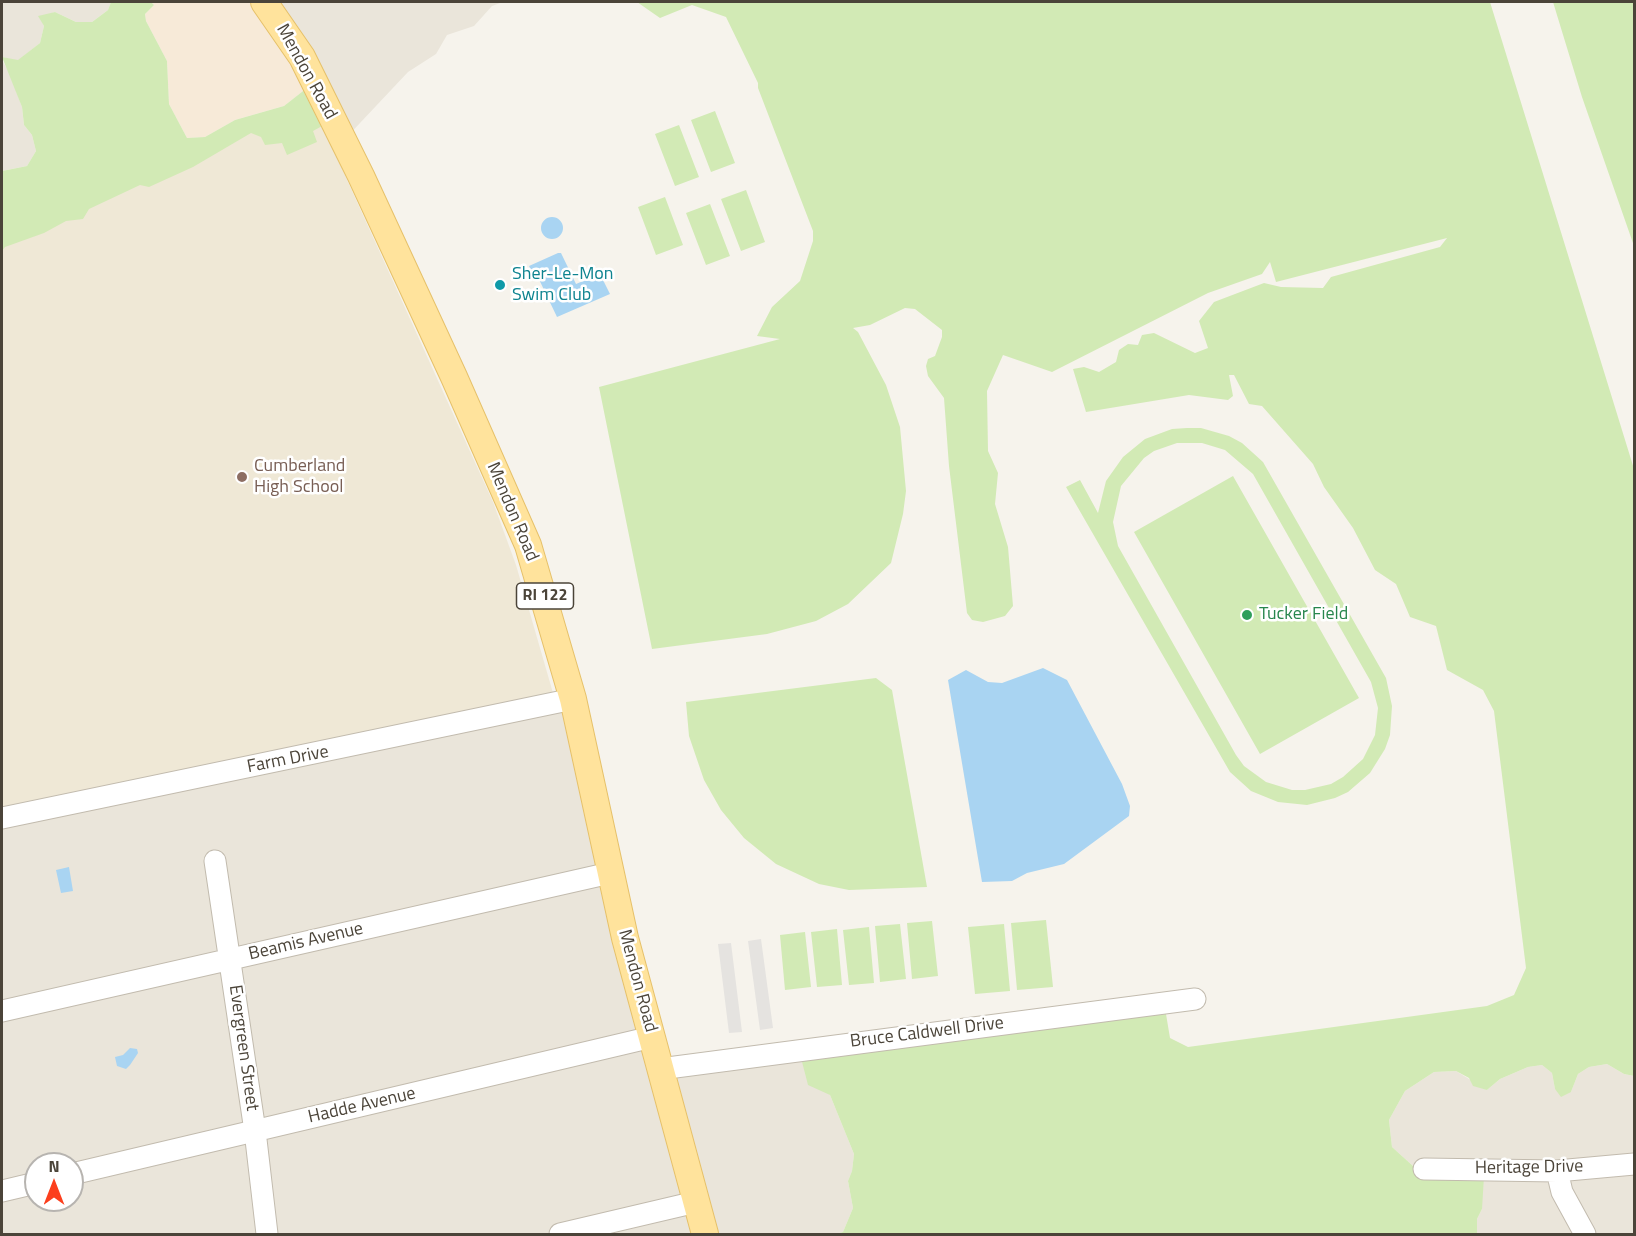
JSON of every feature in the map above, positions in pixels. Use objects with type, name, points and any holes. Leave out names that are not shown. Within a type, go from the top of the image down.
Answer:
[{"type":"main road","name":"Mendon Road","points":[[264,2],[302,57],[394,245],[528,545],[573,699],[610,873],[705,1234]]},
{"type":"street","name":"Farm Drive","points":[[2,818],[573,699]]},
{"type":"street","name":"Evergreen Street","points":[[215,861],[255,1131],[267,1234]]},
{"type":"street","name":"Beamis Avenue","points":[[2,1011],[610,873]]},
{"type":"street","name":"Bruce Caldwell Drive","points":[[660,1069],[1195,999]]},
{"type":"street","name":"Hadde Avenue","points":[[84,1171],[652,1037]]},
{"type":"street","name":"Heritage Drive","points":[[1424,1169],[1557,1171],[1635,1164]]},
{"type":"street","points":[[1557,1171],[1562,1192],[1585,1234]]},
{"type":"street","points":[[2,1191],[24,1185]]},
{"type":"street","points":[[560,1234],[696,1202]]},
{"type":"shaded area","points":[[2,2],[111,2],[108,10],[92,22],[76,22],[55,12],[40,17],[44,26],[40,43],[18,61],[2,57]]},
{"type":"shaded area","points":[[151,2],[262,2],[312,84],[284,106],[235,120],[205,137],[187,138],[169,104],[167,61],[146,21],[145,14],[154,5]]},
{"type":"shaded area","points":[[262,2],[503,2],[492,6],[474,26],[447,35],[436,54],[408,72],[344,140]]},
{"type":"shaded area","points":[[2,60],[10,74],[22,107],[24,125],[32,135],[36,151],[27,166],[2,171]]},
{"type":"shaded area","name":"Cumberland High School","points":[[310,98],[493,502],[516,565],[553,693],[2,808],[2,226]]},
{"type":"shaded area","points":[[570,707],[659,1072],[800,1054],[830,1095],[854,1154],[848,1181],[853,1208],[843,1232],[836,1234],[2,1234],[2,825]]},
{"type":"shaded area","points":[[761,939],[773,1028],[760,1030],[748,941]]},
{"type":"shaded area","points":[[731,943],[742,1032],[729,1033],[718,944]]},
{"type":"shaded area","points":[[1607,1064],[1624,1074],[1634,1076],[1634,1234],[1477,1234],[1477,1219],[1482,1209],[1423,1175],[1392,1147],[1389,1120],[1405,1091],[1434,1072],[1456,1071],[1487,1090],[1500,1079],[1528,1067],[1542,1065],[1552,1073],[1555,1089],[1571,1092],[1578,1074],[1589,1067]]},
{"type":"green space","points":[[111,2],[151,2],[154,5],[145,14],[146,21],[167,61],[169,104],[187,138],[205,137],[235,120],[284,106],[312,84],[333,120],[313,131],[317,142],[287,155],[282,143],[265,145],[261,137],[251,133],[193,167],[149,187],[140,185],[89,209],[83,219],[66,221],[44,233],[5,247],[2,251],[2,171],[27,166],[36,151],[32,135],[24,125],[22,107],[2,57],[18,60],[40,43],[44,26],[38,16],[55,12],[76,22],[92,22],[108,10]]},
{"type":"green space","points":[[637,2],[1490,2],[1634,469],[1634,1076],[1624,1074],[1607,1064],[1589,1067],[1578,1074],[1571,1092],[1561,1097],[1555,1089],[1552,1073],[1542,1065],[1528,1067],[1500,1079],[1487,1090],[1473,1086],[1469,1078],[1456,1071],[1434,1072],[1405,1091],[1389,1120],[1392,1147],[1423,1175],[1484,1176],[1482,1209],[1477,1219],[1477,1234],[836,1234],[843,1232],[853,1208],[848,1181],[854,1154],[830,1095],[808,1085],[800,1054],[1166,1014],[1170,1038],[1188,1047],[1487,1006],[1514,995],[1526,968],[1494,711],[1483,690],[1447,670],[1436,626],[1410,617],[1396,584],[1375,570],[1353,528],[1324,487],[1313,464],[1262,406],[1249,404],[1234,375],[1229,375],[1233,396],[1228,400],[1189,395],[1086,412],[1073,369],[1084,367],[1099,372],[1116,362],[1119,350],[1128,344],[1138,345],[1142,335],[1154,333],[1195,353],[1208,348],[1199,321],[1214,302],[1264,283],[1281,287],[1323,288],[1331,277],[1440,247],[1447,238],[1276,282],[1270,262],[1262,274],[1208,293],[1052,372],[1003,355],[987,391],[988,451],[998,473],[995,504],[1008,547],[1013,606],[1005,616],[983,622],[972,620],[967,613],[949,466],[944,398],[928,376],[926,366],[928,359],[935,356],[942,337],[942,330],[915,309],[905,308],[870,325],[853,328],[858,332],[886,385],[900,427],[906,491],[891,563],[848,604],[816,621],[767,634],[652,649],[599,387],[780,339],[757,336],[772,307],[800,281],[813,241],[813,231],[758,83],[726,17],[692,5],[660,18]]},
{"type":"green space","points":[[1553,2],[1634,2],[1634,246],[1582,97]]},
{"type":"green space","points":[[715,111],[735,163],[711,172],[691,120]]},
{"type":"green space","points":[[679,125],[699,177],[675,186],[655,134]]},
{"type":"green space","points":[[746,190],[765,242],[741,251],[721,199]]},
{"type":"green space","points":[[665,197],[683,245],[656,255],[638,207]]},
{"type":"green space","points":[[710,204],[730,256],[706,265],[686,213]]},
{"type":"green space","points":[[1201,428],[1229,436],[1242,443],[1263,462],[1386,678],[1392,706],[1390,735],[1385,749],[1370,773],[1348,792],[1307,805],[1278,802],[1251,791],[1230,772],[1066,487],[1080,480],[1098,513],[1106,481],[1123,457],[1145,439],[1172,429]],"holes":[[[1177,443],[1202,443],[1225,450],[1253,474],[1371,682],[1378,708],[1375,735],[1363,759],[1343,777],[1331,784],[1305,790],[1292,790],[1266,782],[1244,766],[1118,546],[1113,522],[1121,486],[1144,458],[1154,451]]]},
{"type":"green space","name":"Tucker Field","points":[[1233,476],[1359,698],[1260,754],[1134,532]]},
{"type":"green space","points":[[876,678],[892,690],[927,887],[849,890],[819,884],[776,864],[744,838],[721,810],[704,780],[689,736],[686,702]]},
{"type":"green space","points":[[1046,920],[1053,987],[1017,990],[1011,923]]},
{"type":"green space","points":[[932,921],[938,976],[912,979],[907,923]]},
{"type":"green space","points":[[900,924],[906,979],[880,982],[875,926]]},
{"type":"green space","points":[[1004,924],[1010,991],[975,994],[968,927]]},
{"type":"green space","points":[[869,927],[874,983],[849,985],[843,930]]},
{"type":"green space","points":[[837,929],[842,985],[817,987],[811,932]]},
{"type":"green space","points":[[805,932],[811,987],[785,990],[780,935]]},
{"type":"water","points":[[552,217],[560,220],[563,228],[560,236],[552,239],[544,236],[541,228],[544,220]]},
{"type":"water","points":[[561,253],[576,284],[600,274],[610,294],[557,317],[535,271],[532,272],[529,266]]},
{"type":"water","points":[[1043,668],[1067,680],[1122,784],[1130,806],[1129,816],[1064,864],[1027,873],[1012,881],[982,882],[948,680],[966,670],[988,682],[1002,683]]},
{"type":"water","points":[[69,867],[73,891],[61,893],[56,870]]},
{"type":"water","points":[[130,1048],[137,1049],[138,1053],[130,1065],[126,1069],[117,1066],[115,1057],[123,1055]]},
{"type":"place","name":"Sher-Le-Mon Swim Club","points":[[500,285]]},
{"type":"place","name":"Cumberland High School","points":[[242,477]]},
{"type":"place","name":"Tucker Field","points":[[1247,615]]}]
